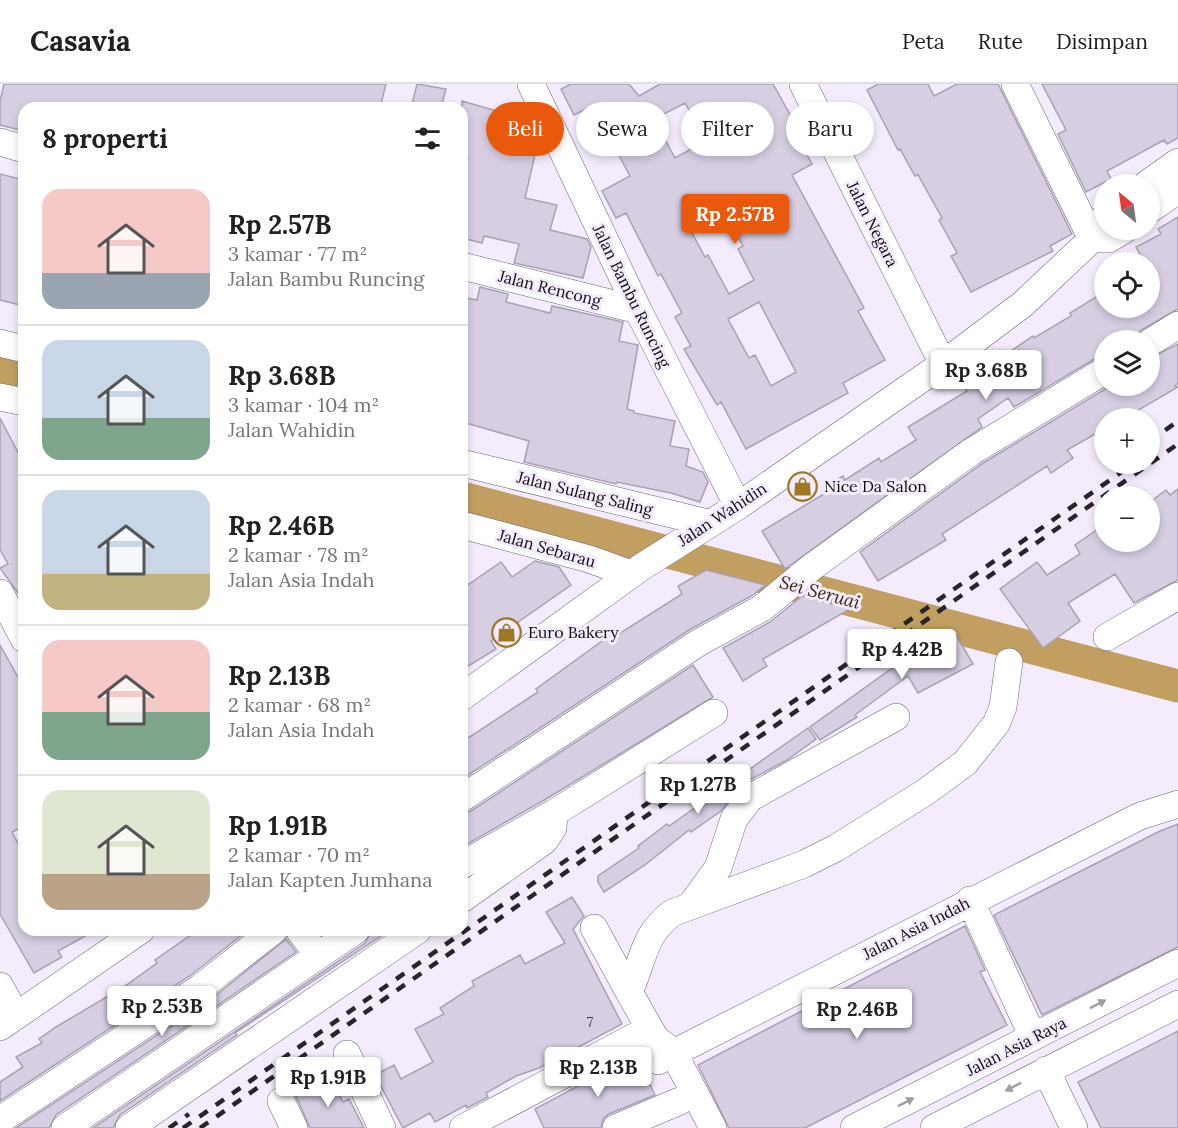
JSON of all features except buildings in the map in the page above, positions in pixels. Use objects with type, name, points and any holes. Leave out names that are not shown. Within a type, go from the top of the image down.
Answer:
[{"type":"street","name":"Jalan Negara","points":[[803,84],[943,364]]},
{"type":"street","points":[[1015,84],[1094,221]]},
{"type":"street","name":"Jalan Bambu Runcing","points":[[528,85],[638,310],[738,506]]},
{"type":"street","points":[[0,142],[18,147]]},
{"type":"street","points":[[1160,175],[1178,162]]},
{"type":"street","points":[[1160,202],[1178,190]]},
{"type":"street","name":"Jalan Wahidin","points":[[468,693],[636,571],[704,525],[738,506],[943,364],[1023,304],[1094,232]]},
{"type":"street","name":"Jalan Rencong","points":[[468,268],[638,310]]},
{"type":"street","points":[[1160,337],[1178,325]]},
{"type":"street","points":[[0,343],[18,348]]},
{"type":"street","points":[[468,794],[698,644],[762,608],[812,567],[971,452],[1094,377]]},
{"type":"street","points":[[0,397],[18,401]]},
{"type":"street","name":"Jalan Sulang Saling","points":[[468,465],[704,525]]},
{"type":"street","name":"Jalan Sebarau","points":[[468,527],[636,571]]},
{"type":"street","points":[[0,593],[18,628]]},
{"type":"street","points":[[1107,637],[1178,596]]},
{"type":"street","points":[[629,992],[638,973],[647,940],[657,925],[672,913],[804,864],[836,848],[924,793],[965,763],[996,724],[1003,707],[1009,662]]},
{"type":"street","points":[[468,862],[554,813],[714,713]]},
{"type":"street","points":[[692,904],[718,868],[734,819],[750,798],[896,717]]},
{"type":"street","name":"Jalan Asia Indah","points":[[464,1128],[659,1045],[970,900],[1140,816],[1178,804]]},
{"type":"street","points":[[468,895],[544,841],[553,828],[554,813]]},
{"type":"street","points":[[970,900],[1033,1037]]},
{"type":"street","points":[[594,928],[659,1045],[713,1128]]},
{"type":"street","points":[[0,986],[8,1022],[132,936]]},
{"type":"street","points":[[15,1119],[200,988],[266,936]]},
{"type":"street","points":[[304,936],[317,954]]},
{"type":"street","points":[[65,1128],[158,1067],[317,954],[346,936]]},
{"type":"street","points":[[129,1128],[409,936]]},
{"type":"street","name":"Jalan Asia Raya","points":[[854,1128],[1178,963]]},
{"type":"street","points":[[200,988],[221,1021]]},
{"type":"street","points":[[934,1128],[1178,1004]]},
{"type":"street","points":[[134,1033],[158,1067]]},
{"type":"street","points":[[659,1045],[693,1128]]},
{"type":"street","points":[[347,1054],[382,1128]]},
{"type":"street","points":[[1046,1070],[1074,1128]]},
{"type":"street","points":[[281,1101],[294,1128]]},
{"type":"street","points":[[616,1128],[680,1101]]},
{"type":"waterway","name":"Sei Seruai","points":[[0,373],[18,378]]},
{"type":"waterway","name":"Sei Seruai","points":[[468,500],[1178,686]]},
{"type":"railway","points":[[1160,434],[1178,421]]},
{"type":"railway","points":[[200,1128],[1178,444]]},
{"type":"railway","points":[[468,929],[1119,474]]},
{"type":"railway","points":[[183,1128],[458,936]]},
{"type":"railway","points":[[169,1128],[189,1114]]},
{"type":"place","name":"Nice Da Salon","points":[[803,486]]},
{"type":"place","name":"Euro Bakery","points":[[507,632]]}]
